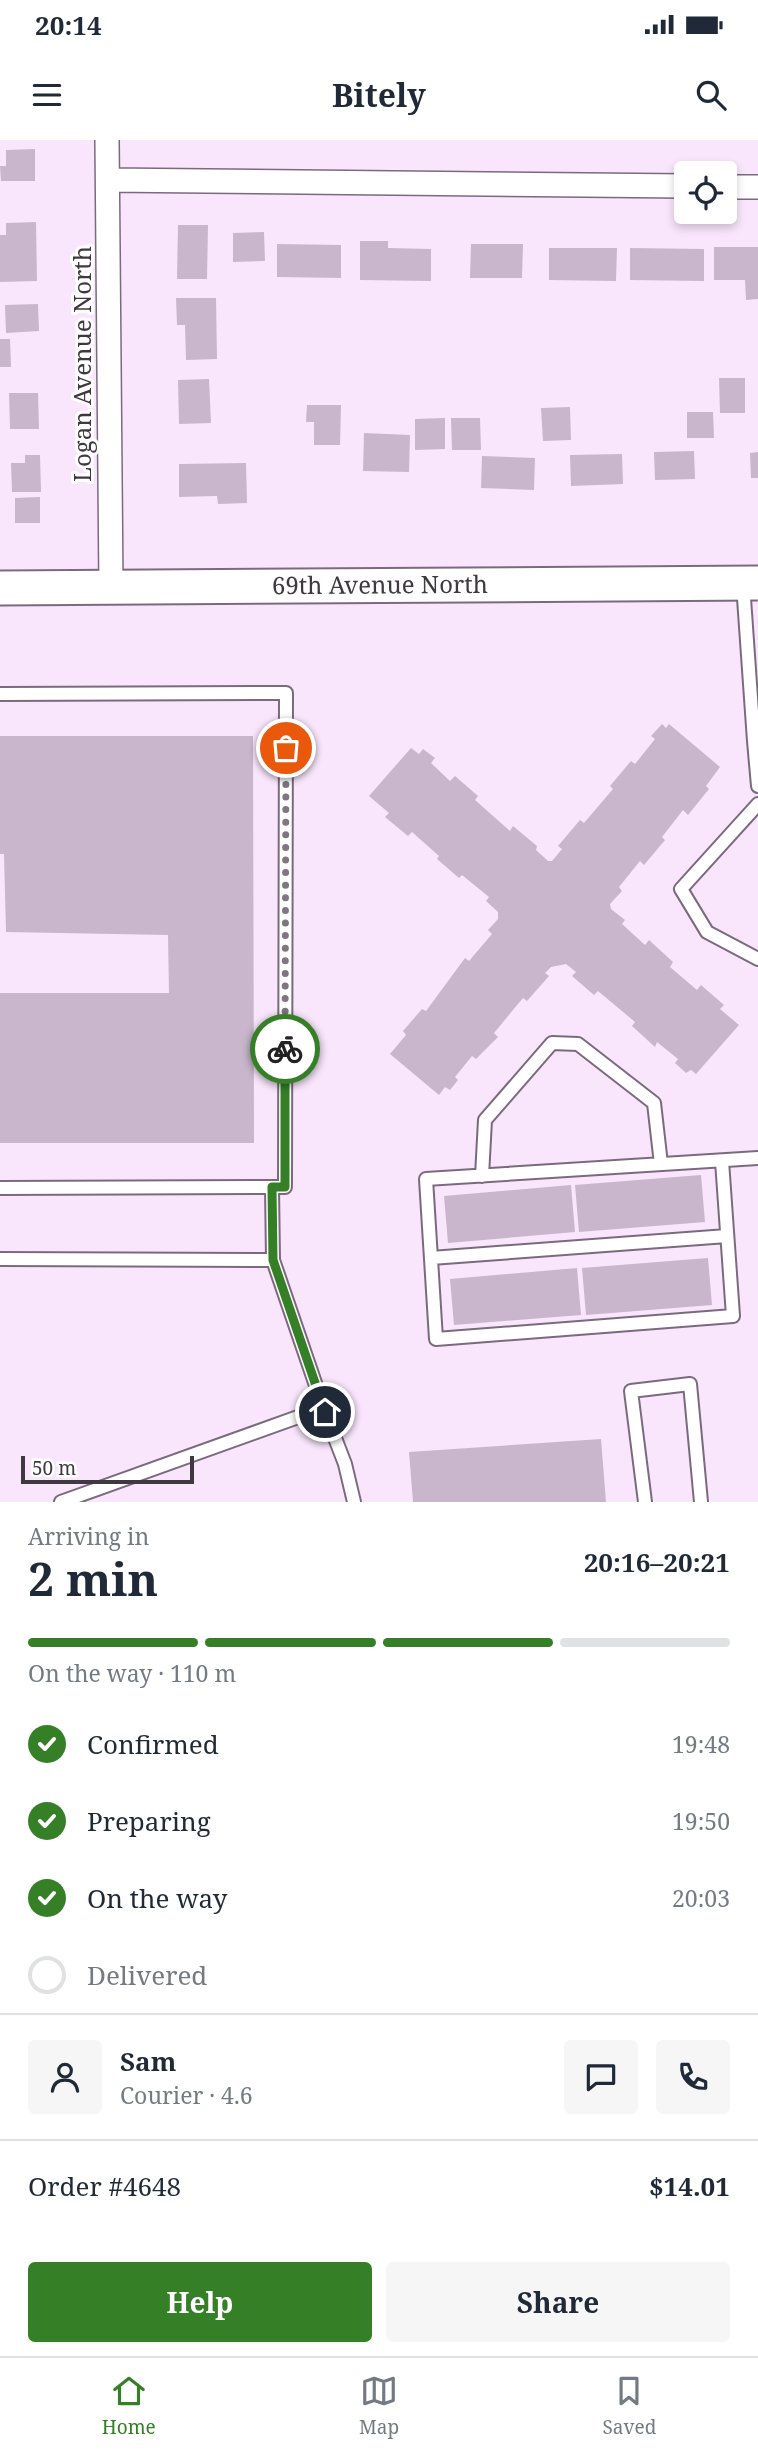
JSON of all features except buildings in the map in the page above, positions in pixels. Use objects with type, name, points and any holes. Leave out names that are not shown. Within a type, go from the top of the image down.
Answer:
[{"type":"street","name":"Logan Avenue North","points":[[107,140],[111,588]]},
{"type":"street","points":[[108,180],[674,186]]},
{"type":"street","points":[[737,187],[758,187]]},
{"type":"street","name":"69th Avenue North","points":[[0,588],[750,583]]},
{"type":"lane","points":[[750,583],[758,786]]},
{"type":"lane","points":[[0,694],[286,693],[285,1187],[0,1188]]},
{"type":"lane","points":[[758,804],[681,889],[707,932],[758,959]]},
{"type":"lane","points":[[482,1175],[485,1119],[552,1043],[578,1044],[654,1103],[662,1164]]},
{"type":"lane","points":[[722,1161],[733,1316],[436,1339],[426,1179],[758,1158]]},
{"type":"lane","points":[[272,1187],[273,1260],[345,1464],[354,1502]]},
{"type":"lane","points":[[431,1258],[727,1236]]},
{"type":"lane","points":[[0,1259],[273,1260]]},
{"type":"lane","points":[[645,1502],[631,1391],[690,1384],[701,1502]]},
{"type":"lane","points":[[61,1502],[298,1417],[325,1412]]},
{"type":"way so far","points":[[285,1049],[286,748]]},
{"type":"route","points":[[285,1049],[285,1187],[272,1187],[273,1260],[325,1412]]}]
